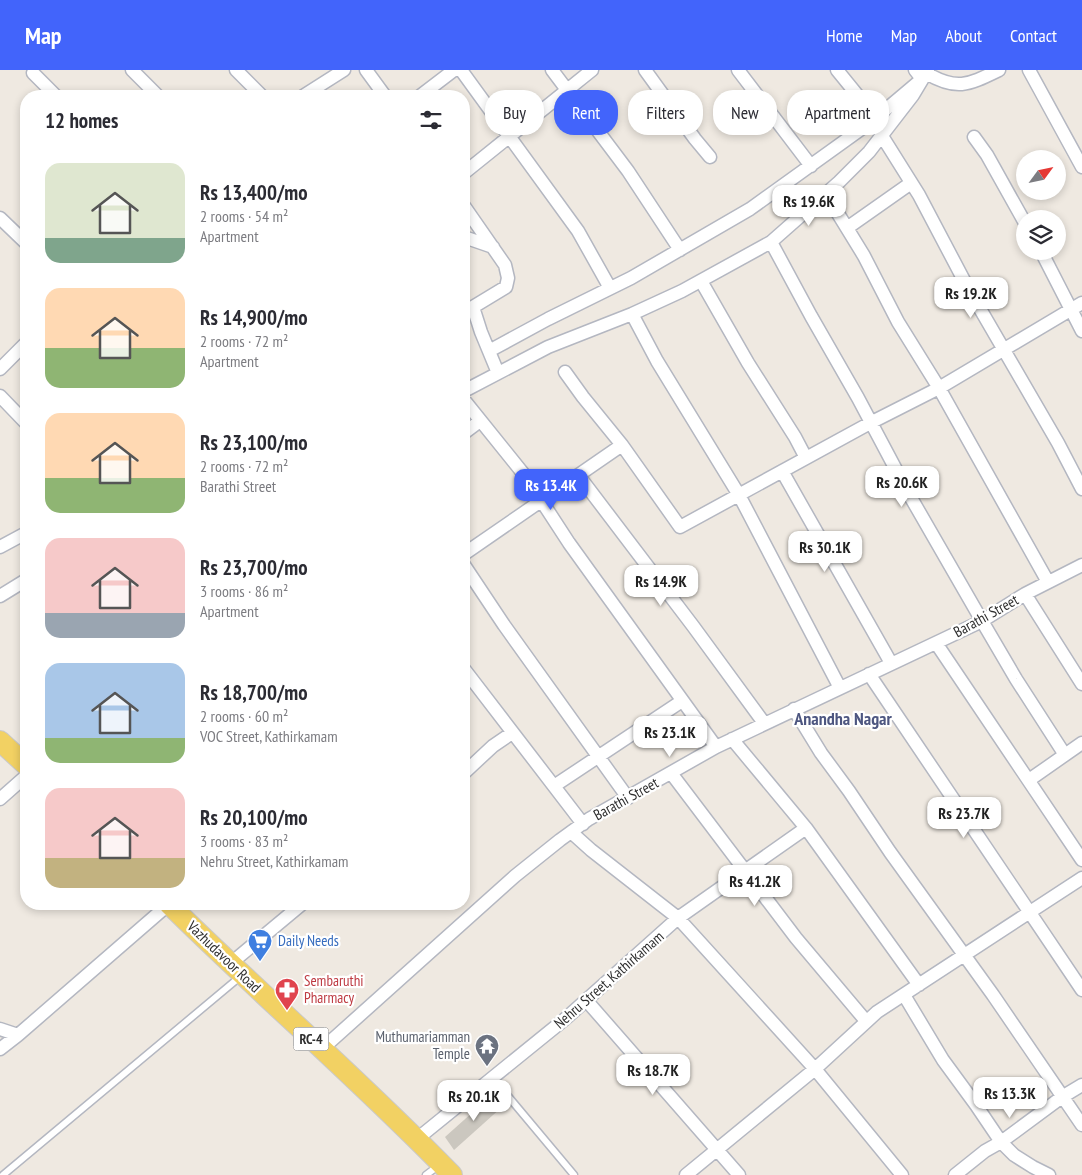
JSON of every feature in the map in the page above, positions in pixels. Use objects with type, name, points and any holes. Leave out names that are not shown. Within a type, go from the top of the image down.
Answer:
[{"type":"main road","points":[[0,741],[20,759]]},
{"type":"main road","name":"Vazhudavoor Road","points":[[175,910],[417,1138],[440,1171]]},
{"type":"street","points":[[132,70],[152,90]]},
{"type":"street","points":[[236,70],[256,90]]},
{"type":"street","points":[[312,90],[344,70]]},
{"type":"street","points":[[366,70],[380,90]]},
{"type":"street","points":[[428,90],[454,70]]},
{"type":"street","points":[[461,70],[578,231],[610,288]]},
{"type":"street","points":[[552,70],[566,90]]},
{"type":"street","points":[[568,90],[592,70]]},
{"type":"street","points":[[645,70],[677,116],[710,157]]},
{"type":"street","points":[[738,70],[811,166]]},
{"type":"street","points":[[837,70],[853,90]]},
{"type":"street","points":[[923,73],[952,84],[973,82],[999,70]]},
{"type":"street","points":[[1029,70],[1082,167]]},
{"type":"street","points":[[33,73],[50,90]]},
{"type":"street","points":[[889,106],[923,73]]},
{"type":"street","points":[[470,388],[548,347],[632,314],[701,281],[771,242],[826,194],[869,152],[912,96],[923,73]]},
{"type":"street","points":[[373,90],[374,82]]},
{"type":"street","points":[[470,168],[554,101]]},
{"type":"street","points":[[602,135],[680,250]]},
{"type":"street","points":[[489,351],[680,250],[750,209],[853,135]]},
{"type":"street","points":[[882,136],[911,183],[1082,489]]},
{"type":"street","points":[[974,137],[987,155],[1018,210]]},
{"type":"street","points":[[847,228],[911,183]]},
{"type":"street","points":[[826,194],[847,228],[898,322],[939,388],[1048,582]]},
{"type":"street","points":[[470,215],[505,265],[508,278],[506,287],[473,307],[498,373]]},
{"type":"street","points":[[0,218],[20,237]]},
{"type":"street","points":[[470,239],[492,247]]},
{"type":"street","points":[[771,242],[982,622],[1065,755]]},
{"type":"street","points":[[1046,260],[1082,331]]},
{"type":"street","points":[[701,281],[806,458]]},
{"type":"street","points":[[565,372],[622,445],[680,527],[872,422],[939,388],[1082,303]]},
{"type":"street","points":[[632,314],[658,361],[739,495],[840,688]]},
{"type":"street","points":[[0,369],[20,349]]},
{"type":"street","points":[[0,396],[20,417]]},
{"type":"street","points":[[470,408],[542,500],[569,543],[716,746]]},
{"type":"street","points":[[470,428],[480,421]]},
{"type":"street","points":[[470,550],[622,445]]},
{"type":"street","points":[[782,471],[892,663]]},
{"type":"street","points":[[579,476],[764,723]]},
{"type":"street","points":[[0,547],[20,536]]},
{"type":"street","name":"Barathi Street","points":[[322,1049],[515,876],[583,824],[716,746],[982,622],[1025,594],[1082,565]]},
{"type":"street","points":[[470,574],[504,625],[628,798]]},
{"type":"street","points":[[2,592],[20,584]]},
{"type":"street","points":[[1025,594],[1082,684]]},
{"type":"street","points":[[936,643],[1082,860]]},
{"type":"street","points":[[869,674],[1082,990]]},
{"type":"street","points":[[470,677],[583,824]]},
{"type":"street","points":[[554,786],[682,700]]},
{"type":"street","points":[[794,709],[821,753],[1082,1125]]},
{"type":"street","points":[[470,767],[493,746],[512,732]]},
{"type":"street","points":[[732,738],[806,828],[919,985]]},
{"type":"street","points":[[1029,780],[1082,743]]},
{"type":"street","points":[[671,774],[796,938],[866,1021]]},
{"type":"street","points":[[0,799],[20,781]]},
{"type":"street","name":"Nehru Street, Kathirkamam","points":[[417,1138],[565,1019],[678,918],[806,828]]},
{"type":"street","points":[[571,832],[591,850],[678,918],[815,1069],[902,1175]]},
{"type":"street","points":[[686,1175],[815,1069],[877,1012],[1082,878]]},
{"type":"street","points":[[0,1049],[162,910]]},
{"type":"street","points":[[236,969],[292,910]]},
{"type":"street","points":[[904,995],[943,1060],[1001,1142],[1014,1155],[1049,1175]]},
{"type":"street","points":[[586,1000],[739,1175]]},
{"type":"street","points":[[0,1029],[18,1035]]},
{"type":"street","points":[[954,1175],[985,1151],[1001,1142],[1082,1085]]},
{"type":"lane","points":[[3,1175],[236,969]]},
{"type":"lane","points":[[492,1077],[574,1175]]},
{"type":"building","points":[[493,1094],[502,1107],[454,1150],[445,1137]]},
{"type":"place","name":"Daily Needs","points":[[260,962]]},
{"type":"place","name":"Sembaruthi Pharmacy","points":[[287,1011]]},
{"type":"place","name":"Muthumariamman Temple","points":[[487,1067]]},
{"type":"district","name":"Anandha Nagar","points":[[843,719]]}]
